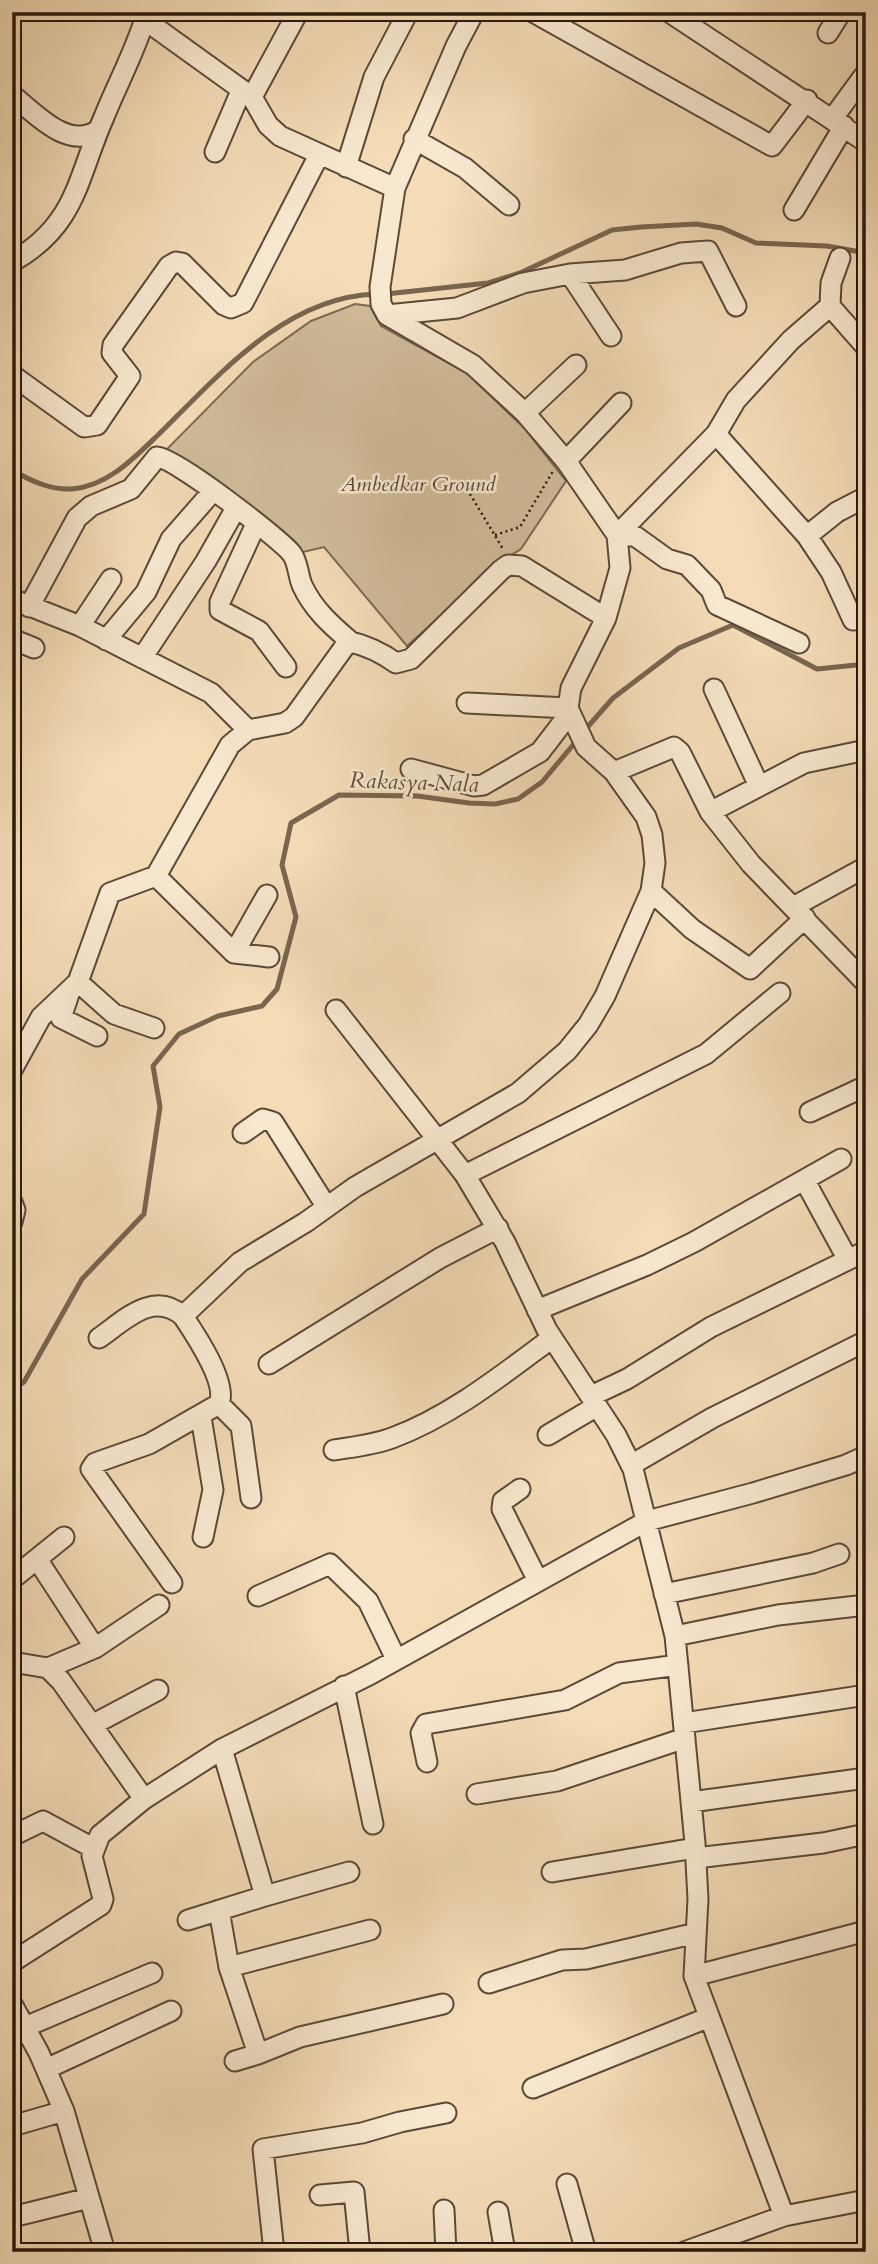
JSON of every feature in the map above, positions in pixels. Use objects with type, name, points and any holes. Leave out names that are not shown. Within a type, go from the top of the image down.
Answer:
[{"type":"street","points":[[215,152],[246,94],[298,12]]},
{"type":"street","points":[[346,167],[374,76],[408,12]]},
{"type":"street","points":[[383,302],[395,188],[414,139],[474,12]]},
{"type":"street","points":[[533,12],[772,146],[807,100]]},
{"type":"street","points":[[669,12],[807,100],[866,142]]},
{"type":"street","points":[[828,33],[841,12]]},
{"type":"street","points":[[12,262],[41,242],[60,221],[79,190],[98,130],[146,16],[246,94],[274,131],[319,155],[395,188]]},
{"type":"street","points":[[794,210],[863,77]]},
{"type":"street","points":[[12,95],[50,125],[72,137],[89,136],[98,130]]},
{"type":"street","points":[[414,139],[465,168],[509,205]]},
{"type":"street","points":[[12,375],[84,427],[97,425],[130,376],[112,353],[113,345],[169,266],[176,262],[182,263],[224,305],[231,308],[243,303],[319,155]]},
{"type":"street","points":[[383,302],[457,308],[523,283],[570,274],[625,270],[681,253],[708,251],[736,306]]},
{"type":"street","points":[[840,258],[831,283],[830,306],[866,347]]},
{"type":"street","points":[[570,274],[611,336]]},
{"type":"street","points":[[183,1316],[240,1262],[306,1222],[326,1206],[518,1093],[567,1051],[588,1025],[605,996],[651,891],[655,863],[652,835],[646,817],[614,772],[583,741],[570,713],[571,688],[606,618],[620,568],[617,535],[564,458],[525,413],[473,365],[383,302]]},
{"type":"street","points":[[617,535],[716,434],[736,400],[791,340],[830,306]]},
{"type":"street","points":[[525,413],[576,365]]},
{"type":"street","points":[[564,458],[621,403]]},
{"type":"street","points":[[716,434],[807,536],[831,572],[853,620]]},
{"type":"street","points":[[248,730],[211,693],[80,626],[21,603],[77,519],[91,506],[131,489],[157,457],[163,456],[213,491],[292,554],[309,597],[323,618],[351,642],[378,651],[396,663],[411,659],[501,570],[512,564],[522,566],[606,618]]},
{"type":"street","points":[[106,640],[146,592],[170,539],[213,491]]},
{"type":"street","points":[[807,536],[837,512],[866,497]]},
{"type":"street","points":[[142,658],[202,567],[236,508]]},
{"type":"street","points":[[256,524],[220,602],[220,610],[259,631],[286,667]]},
{"type":"street","points":[[617,535],[635,536],[667,559],[687,565],[710,590],[717,605],[799,643]]},
{"type":"street","points":[[80,626],[110,579]]},
{"type":"street","points":[[12,639],[34,648]]},
{"type":"street","points":[[97,1036],[61,1018],[110,892],[156,876],[230,745],[248,730],[285,723],[294,717],[341,650],[351,642]]},
{"type":"street","points":[[714,689],[759,786]]},
{"type":"street","points":[[467,703],[570,713]]},
{"type":"street","points":[[411,769],[464,784],[483,785],[540,752],[570,713]]},
{"type":"street","points":[[614,772],[674,747],[680,752],[710,812],[751,864],[866,983]]},
{"type":"street","points":[[710,812],[804,763],[866,750]]},
{"type":"street","points":[[651,891],[692,929],[750,969],[799,913],[866,867]]},
{"type":"street","points":[[156,876],[234,953],[269,957]]},
{"type":"street","points":[[234,953],[267,895]]},
{"type":"street","points":[[74,986],[114,1014],[154,1028]]},
{"type":"street","points":[[12,1070],[41,1017],[74,986]]},
{"type":"street","points":[[466,1175],[706,1054],[780,993]]},
{"type":"street","points":[[336,1010],[466,1175],[498,1228],[552,1338],[594,1401],[631,1465],[675,1636],[695,1853],[694,1976],[707,2018],[784,2216]]},
{"type":"street","points":[[810,1112],[866,1086]]},
{"type":"street","points":[[243,1133],[264,1119],[273,1122],[326,1206]]},
{"type":"street","points":[[537,1310],[647,1265],[841,1159]]},
{"type":"street","points":[[805,1181],[848,1260]]},
{"type":"street","points":[[12,1202],[15,1210],[12,1222]]},
{"type":"street","points":[[269,1364],[440,1258],[498,1228]]},
{"type":"street","points":[[548,1435],[627,1379],[711,1327],[866,1251]]},
{"type":"street","points":[[99,1338],[147,1306],[163,1304],[183,1316],[205,1351],[221,1392],[219,1404],[201,1417],[149,1444],[92,1465],[92,1469],[173,1583]]},
{"type":"street","points":[[334,1450],[392,1438],[429,1421],[476,1394],[552,1338]]},
{"type":"street","points":[[631,1465],[712,1418],[864,1346]]},
{"type":"street","points":[[219,1404],[241,1426],[251,1498]]},
{"type":"street","points":[[201,1417],[213,1490],[204,1537]]},
{"type":"street","points":[[12,1962],[101,1905],[103,1899],[93,1848],[100,1835],[144,1799],[222,1749],[396,1659],[647,1521],[766,1489],[866,1457]]},
{"type":"street","points":[[520,1489],[503,1501],[502,1509],[538,1581]]},
{"type":"street","points":[[12,1579],[64,1537]]},
{"type":"street","points":[[664,1594],[813,1563],[839,1553]]},
{"type":"street","points":[[37,1559],[95,1648]]},
{"type":"street","points":[[258,1596],[330,1564],[368,1601],[396,1659]]},
{"type":"street","points":[[12,1662],[48,1668],[95,1648],[159,1605]]},
{"type":"street","points":[[675,1636],[767,1617],[866,1605]]},
{"type":"street","points":[[427,1762],[421,1733],[426,1724],[565,1700],[619,1673],[678,1665]]},
{"type":"street","points":[[48,1668],[144,1799]]},
{"type":"street","points":[[344,1686],[373,1824]]},
{"type":"street","points":[[92,1725],[158,1690]]},
{"type":"street","points":[[477,1794],[556,1781],[685,1730],[866,1695]]},
{"type":"street","points":[[222,1749],[265,1896]]},
{"type":"street","points":[[691,1802],[866,1778]]},
{"type":"street","points":[[12,1836],[43,1821],[93,1848]]},
{"type":"street","points":[[552,1872],[695,1853],[823,1843],[866,1834]]},
{"type":"street","points":[[188,1920],[349,1872]]},
{"type":"street","points":[[219,1910],[229,1967],[258,2054]]},
{"type":"street","points":[[229,1967],[370,1930]]},
{"type":"street","points":[[694,1976],[866,1931]]},
{"type":"street","points":[[489,1983],[562,1960],[586,1959],[696,1934]]},
{"type":"street","points":[[25,2027],[152,1973]]},
{"type":"street","points":[[12,2004],[46,2069],[64,2111],[105,2252]]},
{"type":"street","points":[[235,2061],[299,2037],[443,2004]]},
{"type":"street","points":[[46,2069],[170,2011]]},
{"type":"street","points":[[533,2088],[707,2018]]},
{"type":"street","points":[[12,2126],[64,2111]]},
{"type":"street","points":[[274,2252],[262,2149],[362,2133],[446,2113]]},
{"type":"street","points":[[567,2185],[586,2252]]},
{"type":"street","points":[[320,2195],[354,2192],[360,2252]]},
{"type":"street","points":[[12,2217],[89,2198]]},
{"type":"street","points":[[689,2251],[784,2216],[866,2200]]},
{"type":"street","points":[[444,2210],[446,2252]]},
{"type":"street","points":[[498,2212],[505,2252]]},
{"type":"path","points":[[495,535],[520,527],[564,458]]},
{"type":"path","points":[[470,495],[512,564]]},
{"type":"green space","name":"Ambedkar Ground","points":[[355,304],[370,306],[381,326],[467,373],[524,428],[566,481],[521,549],[500,562],[407,646],[324,547],[299,553],[255,510],[167,449],[253,362],[311,321]]},
{"type":"waterway","points":[[386,294],[488,283],[520,273],[612,230],[641,227],[696,224],[722,228],[756,243],[827,246],[866,253]]},
{"type":"waterway","points":[[12,470],[56,488],[72,489],[98,482],[132,459],[232,363],[284,323],[343,298],[376,294]]},
{"type":"waterway","name":"Rakasya Nala","points":[[584,731],[613,698],[679,648],[733,625],[817,669],[866,664]]},
{"type":"waterway","name":"Rakasya Nala","points":[[12,1389],[24,1382],[82,1279],[144,1214],[160,1107],[153,1066],[179,1034],[218,1016],[262,1006],[277,989],[296,917],[282,865],[291,823],[339,795],[417,796],[495,804],[518,799],[542,782],[578,739]]}]
